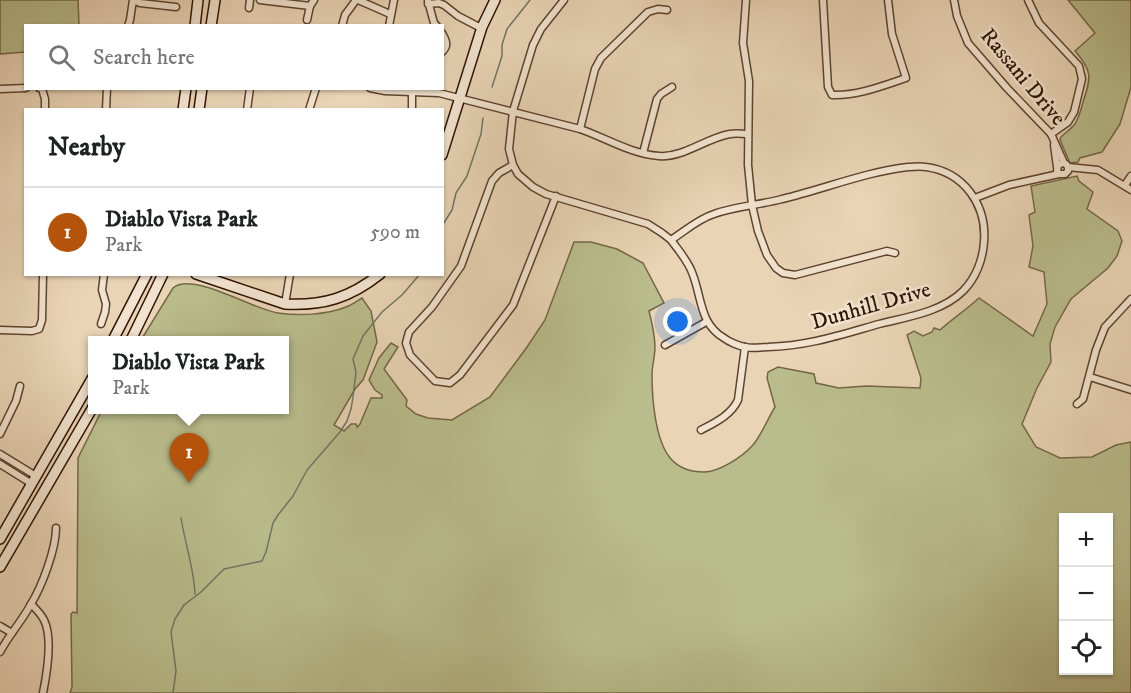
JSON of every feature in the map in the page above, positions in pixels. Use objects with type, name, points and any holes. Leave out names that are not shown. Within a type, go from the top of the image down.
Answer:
[{"type":"main road","points":[[195,24],[198,0]]},
{"type":"main road","points":[[211,24],[215,0]]},
{"type":"main road","points":[[444,149],[482,28],[495,0]]},
{"type":"main road","points":[[183,108],[186,90]]},
{"type":"main road","points":[[199,108],[202,90]]},
{"type":"main road","points":[[115,336],[146,276]]},
{"type":"main road","points":[[133,336],[162,276]]},
{"type":"main road","points":[[202,276],[285,304],[319,303],[335,299],[358,291],[378,276]]},
{"type":"main road","points":[[0,539],[88,386]]},
{"type":"main road","points":[[0,567],[89,414]]},
{"type":"street","points":[[129,24],[133,0],[140,3],[176,7]]},
{"type":"street","points":[[249,8],[250,0]]},
{"type":"street","points":[[260,0],[312,3],[307,20]]},
{"type":"street","points":[[343,24],[345,15],[357,0],[390,14]]},
{"type":"street","points":[[389,24],[394,0]]},
{"type":"street","points":[[564,0],[541,29],[533,45],[513,111],[509,149],[513,165],[518,174],[533,187],[648,224],[671,240],[693,274],[706,322],[665,345]]},
{"type":"street","points":[[746,0],[743,43],[749,81],[748,165],[752,205],[767,255],[776,268],[783,273],[795,275],[887,251],[896,252]]},
{"type":"street","points":[[823,0],[828,87],[832,95],[843,95],[906,78],[892,34],[888,0]]},
{"type":"street","name":"Rassani Drive","points":[[954,0],[957,16],[968,43],[1051,134],[1058,170]]},
{"type":"street","points":[[1028,0],[1039,23],[1082,72],[1074,112],[1068,122],[1051,134]]},
{"type":"street","points":[[436,24],[428,2],[444,5],[458,16],[482,28]]},
{"type":"street","points":[[580,129],[595,69],[601,58],[648,12],[658,9],[667,10]]},
{"type":"street","points":[[444,36],[447,41],[444,50]]},
{"type":"street","points":[[643,153],[657,99],[672,87]]},
{"type":"street","points":[[0,90],[24,88]]},
{"type":"street","points":[[40,90],[45,99],[45,108]]},
{"type":"street","points":[[106,108],[107,90]]},
{"type":"street","points":[[247,108],[250,90]]},
{"type":"street","points":[[310,108],[315,90]]},
{"type":"street","points":[[380,90],[439,93],[580,129],[626,148],[660,156],[674,154],[730,134],[748,134]]},
{"type":"street","points":[[412,92],[412,108]]},
{"type":"street","name":"Rassani Drive","points":[[1054,142],[1067,168]]},
{"type":"street","points":[[1058,170],[1059,164],[1067,168],[1098,170],[1131,190]]},
{"type":"street","points":[[513,165],[499,173],[492,181],[461,266],[452,281],[409,332],[406,343],[410,355],[435,381],[450,382],[460,375],[513,305],[556,196]]},
{"type":"street","name":"Dunhill Drive","points":[[671,240],[700,220],[714,214],[908,167],[926,167],[940,171],[955,179],[975,198],[984,221],[984,252],[971,281],[963,291],[943,305],[820,341],[791,346],[745,347],[723,338],[706,322]]},
{"type":"street","points":[[1058,170],[1063,175],[1067,168]]},
{"type":"street","points":[[975,198],[1058,170]]},
{"type":"street","points":[[1125,185],[1131,176]]},
{"type":"street","points":[[0,330],[39,330],[42,320],[43,276]]},
{"type":"street","points":[[101,324],[106,304],[102,290],[104,276]]},
{"type":"street","points":[[285,304],[290,276]]},
{"type":"street","points":[[1077,404],[1083,399],[1096,350],[1105,327],[1131,299]]},
{"type":"street","points":[[701,429],[723,418],[734,408],[738,400],[745,347]]},
{"type":"street","points":[[1089,377],[1131,390]]},
{"type":"street","points":[[0,434],[16,401],[20,387]]},
{"type":"street","points":[[0,454],[34,480]]},
{"type":"street","points":[[0,464],[34,480]]},
{"type":"street","points":[[0,652],[32,604],[56,540],[56,528]]},
{"type":"street","points":[[32,604],[42,616],[47,633],[48,654],[44,693]]},
{"type":"street","points":[[0,626],[12,633]]},
{"type":"street","points":[[0,636],[7,640]]},
{"type":"green space","points":[[0,0],[78,0],[79,24],[24,24],[24,52],[0,54]]},
{"type":"green space","points":[[1068,0],[1131,0],[1131,87],[1120,124],[1102,152],[1070,163],[1060,140],[1073,126],[1081,111],[1089,81],[1088,70],[1075,51],[1095,33]]},
{"type":"green space","points":[[1077,176],[1079,181],[1093,192],[1087,209],[1118,231],[1122,241],[1117,256],[1108,268],[1071,299],[1055,327],[1050,344],[1051,362],[1022,424],[1036,447],[1060,458],[1092,457],[1116,445],[1131,442],[1131,693],[70,693],[72,687],[71,614],[77,613],[78,458],[100,414],[289,414],[289,336],[143,336],[173,288],[182,284],[194,284],[267,310],[295,314],[330,312],[362,298],[371,311],[377,342],[363,380],[355,389],[334,425],[344,431],[351,424],[356,424],[357,427],[360,424],[371,398],[382,398],[369,380],[379,358],[391,343],[398,347],[384,369],[407,400],[406,406],[416,414],[428,418],[452,420],[490,397],[545,320],[574,242],[591,242],[617,249],[643,263],[664,303],[649,311],[655,343],[652,375],[654,407],[661,442],[671,459],[678,465],[704,472],[723,467],[736,459],[758,438],[775,407],[767,378],[768,372],[778,367],[814,374],[816,383],[839,388],[866,386],[920,388],[921,378],[907,335],[914,331],[923,336],[932,332],[934,328],[940,330],[979,298],[1033,336],[1047,304],[1044,272],[1029,267],[1033,246],[1029,215],[1035,212],[1031,186]]},
{"type":"waterway","points":[[492,87],[502,56],[502,45],[507,29],[530,0]]},
{"type":"waterway","points":[[444,223],[452,210],[456,193],[467,176],[481,134],[483,118]]},
{"type":"waterway","points":[[173,693],[176,671],[171,632],[175,619],[184,605],[224,569],[262,561],[273,523],[293,496],[307,470],[347,421],[356,372],[353,359],[363,336],[382,312],[402,295],[418,276]]},
{"type":"waterway","points":[[181,518],[195,594]]},
{"type":"place","name":"Diablo Vista Park","points":[[189,483]]}]
